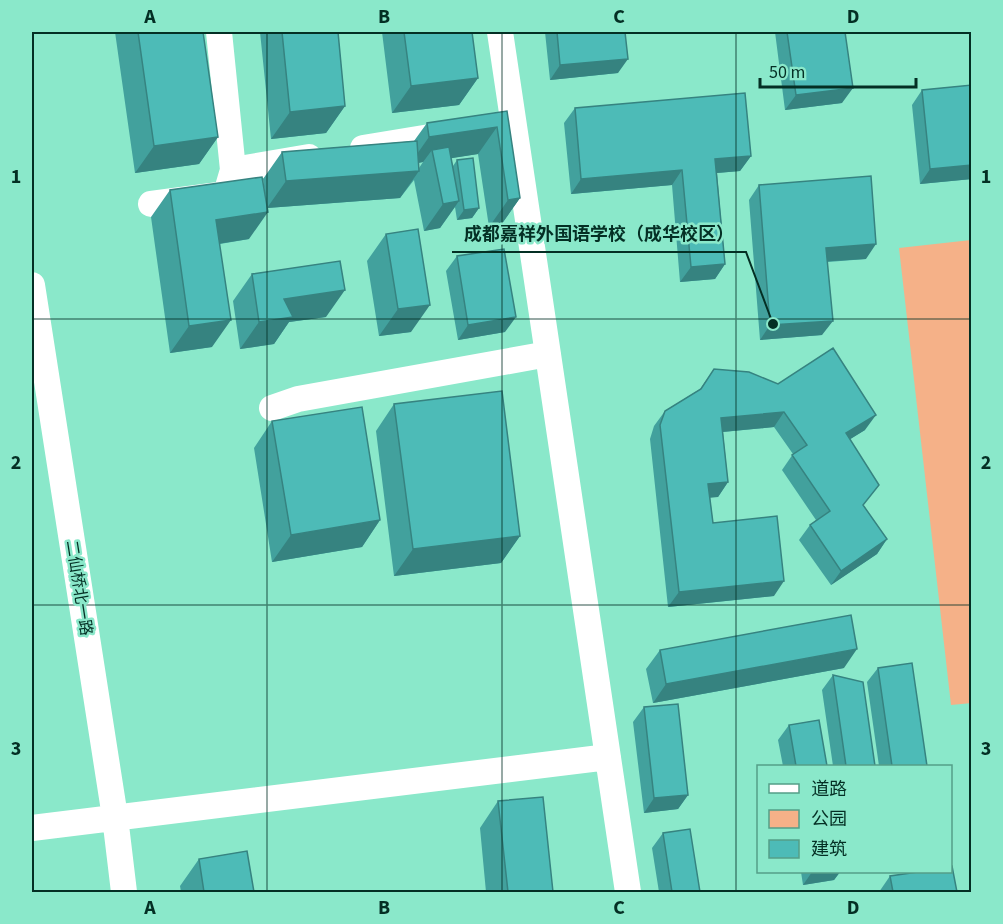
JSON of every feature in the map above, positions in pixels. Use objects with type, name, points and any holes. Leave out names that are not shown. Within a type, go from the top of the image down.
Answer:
[{"type":"street","points":[[151,204],[226,194],[233,170],[219,32]]},
{"type":"street","points":[[500,32],[490,127],[548,354],[628,892]]},
{"type":"street","points":[[233,170],[490,127]]},
{"type":"street","name":"二仙桥北一路","points":[[32,285],[115,818],[124,892]]},
{"type":"street","points":[[272,408],[298,399],[548,354]]},
{"type":"street","points":[[32,828],[608,757]]},
{"type":"green space","points":[[971,240],[972,703],[951,705],[899,248]]},
{"type":"building","points":[[138,32],[203,32],[218,137],[154,146]]},
{"type":"building","points":[[282,32],[338,32],[345,106],[290,112]]},
{"type":"building","points":[[404,32],[472,32],[478,78],[411,86]]},
{"type":"building","points":[[557,32],[625,32],[628,59],[560,65]]},
{"type":"building","points":[[787,32],[845,32],[853,88],[796,95]]},
{"type":"building","points":[[972,85],[972,165],[930,169],[922,90]]},
{"type":"building","points":[[745,93],[751,156],[715,159],[725,264],[691,267],[682,170],[581,179],[575,108]]},
{"type":"building","points":[[507,111],[520,198],[508,200],[497,127],[429,137],[427,123]]},
{"type":"building","points":[[417,141],[419,171],[286,181],[282,152]]},
{"type":"building","points":[[449,147],[459,201],[443,204],[432,150]]},
{"type":"building","points":[[473,158],[479,208],[464,210],[457,160]]},
{"type":"building","points":[[871,176],[876,244],[826,248],[833,321],[770,325],[759,185]]},
{"type":"building","points":[[262,177],[268,212],[216,220],[231,320],[189,326],[170,190]]},
{"type":"building","points":[[418,229],[430,305],[398,309],[386,234]]},
{"type":"building","points":[[504,249],[516,317],[468,325],[457,256]]},
{"type":"building","points":[[340,261],[345,290],[284,299],[293,317],[259,322],[252,274]]},
{"type":"building","points":[[833,348],[876,415],[846,433],[879,485],[863,505],[887,539],[841,571],[810,525],[830,511],[792,455],[807,445],[784,412],[721,418],[728,482],[708,484],[713,523],[777,516],[784,581],[679,592],[660,425],[665,411],[701,389],[714,369],[749,372],[778,384]]},
{"type":"building","points":[[502,391],[520,536],[413,549],[394,404]]},
{"type":"building","points":[[362,407],[380,520],[291,535],[272,421]]},
{"type":"building","points":[[851,615],[857,649],[666,684],[660,650]]},
{"type":"building","points":[[912,663],[927,765],[892,765],[878,668]]},
{"type":"building","points":[[833,675],[863,682],[875,765],[846,765]]},
{"type":"building","points":[[678,704],[688,795],[654,798],[644,707]]},
{"type":"building","points":[[819,720],[827,765],[796,765],[789,725]]},
{"type":"building","points":[[543,797],[553,892],[508,892],[498,801]]},
{"type":"building","points":[[690,829],[700,892],[672,892],[663,833]]},
{"type":"building","points":[[247,851],[254,892],[204,892],[199,859]]},
{"type":"building","points":[[952,866],[957,892],[893,892],[890,876],[911,873],[952,873]]},
{"type":"place","name":"成都嘉祥外国语学校（成华校区）","points":[[773,324]]}]
